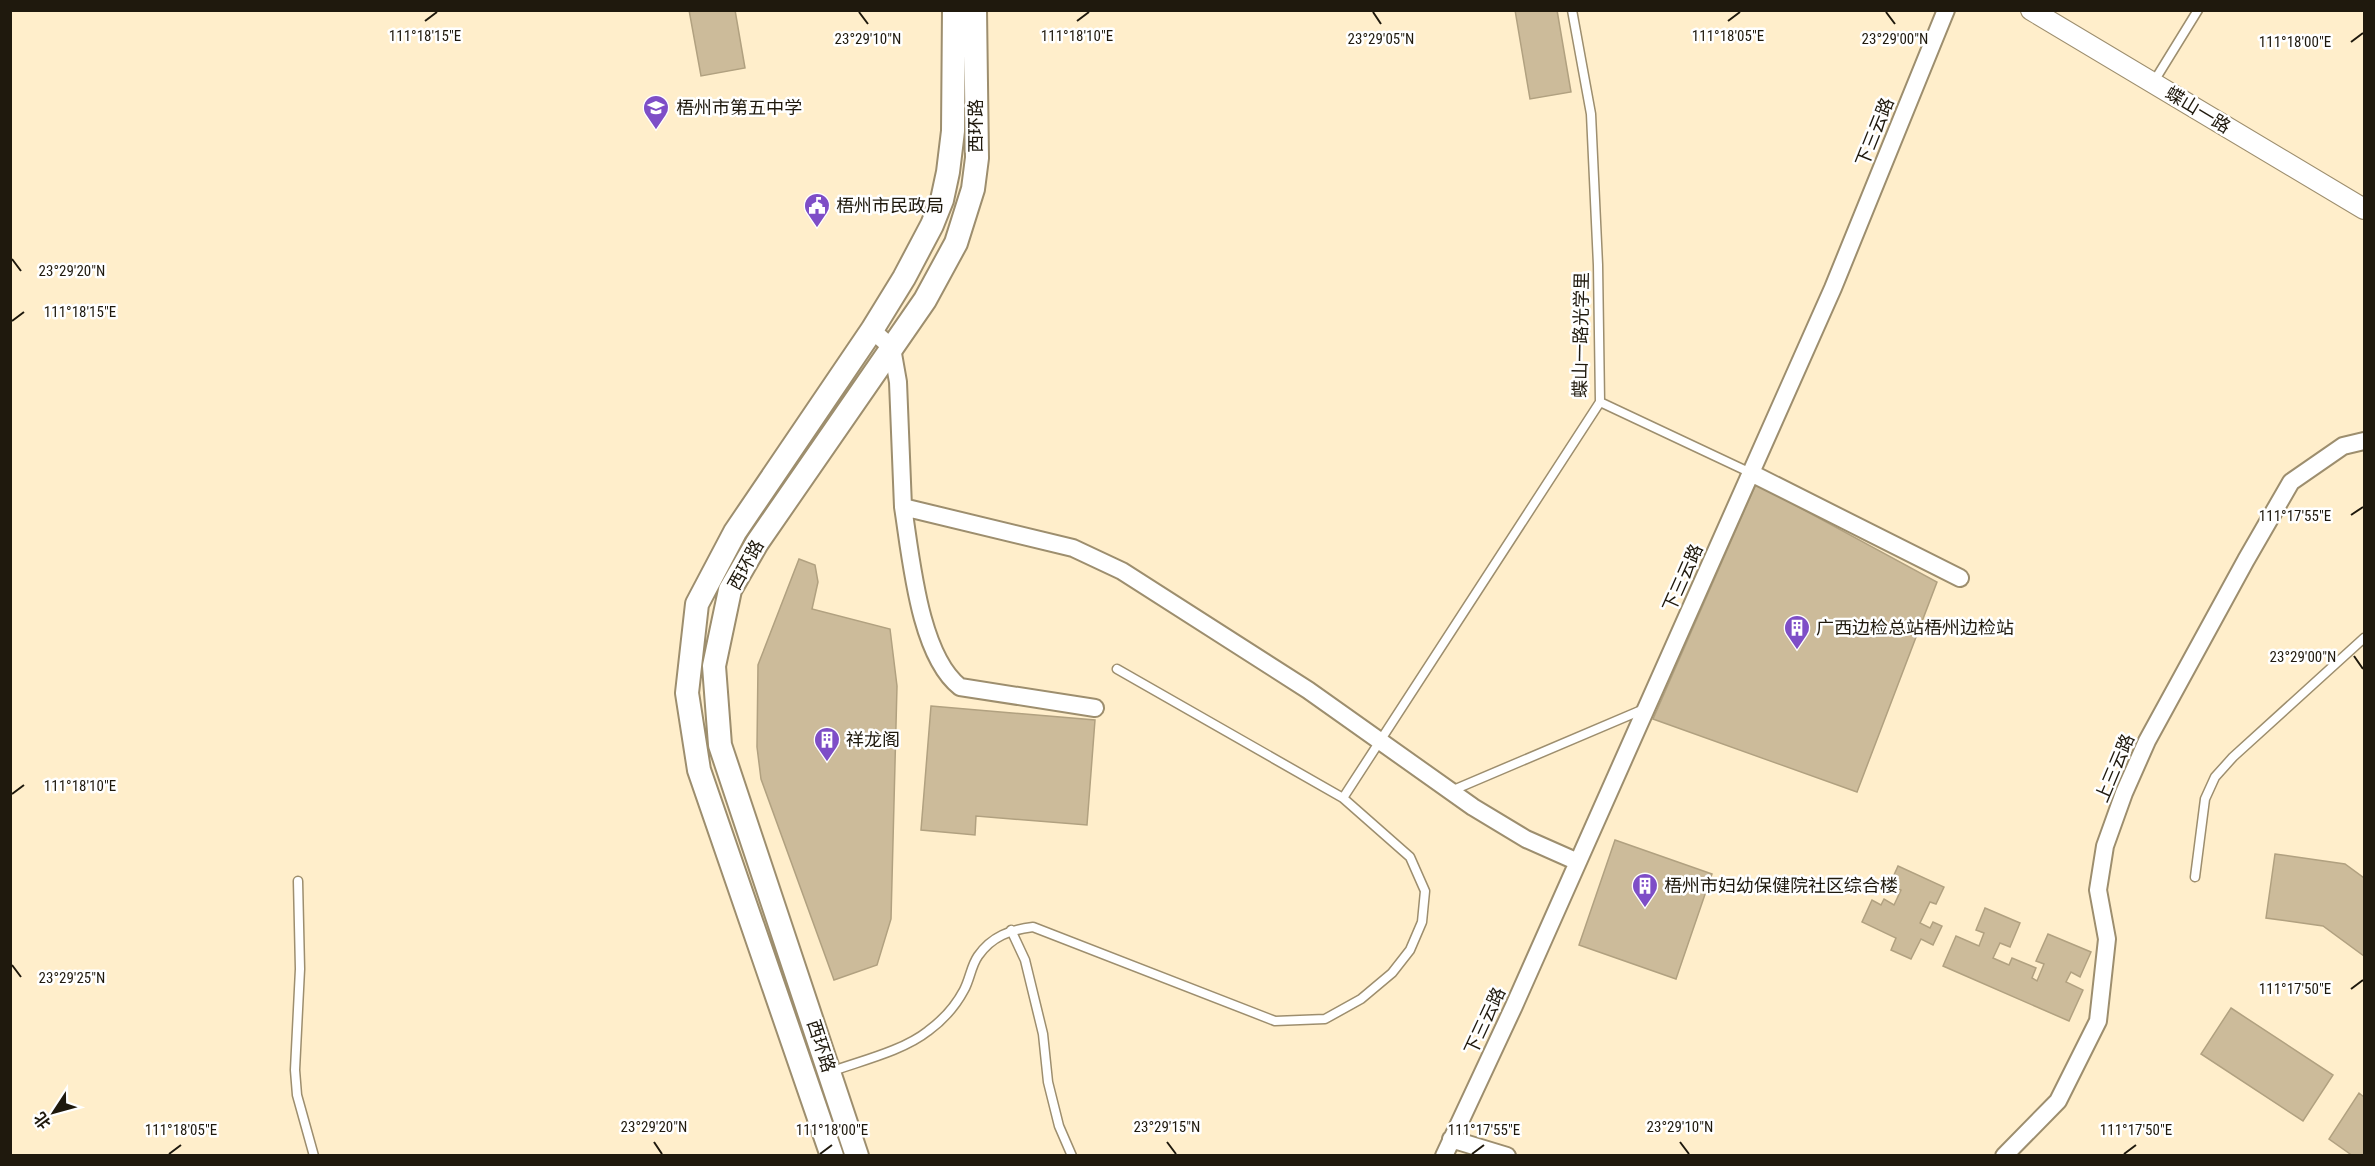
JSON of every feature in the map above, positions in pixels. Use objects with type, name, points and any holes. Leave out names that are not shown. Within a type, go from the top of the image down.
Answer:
[{"type":"main road","name":"西环路","points":[[832,1155],[699,770],[687,693],[697,604],[735,532],[872,330],[904,278],[932,225],[942,200],[953,131],[954,10]]},
{"type":"main road","name":"西环路","points":[[857,1155],[720,745],[714,666],[730,590],[758,543],[925,300],[956,243],[973,189],[977,158],[975,10]]},
{"type":"street","name":"下三云路","points":[[1444,1155],[1514,1006],[1833,288],[1946,10]]},
{"type":"street","name":"蝶山一路","points":[[2031,10],[2364,208]]},
{"type":"street","points":[[872,330],[892,348],[898,382],[903,507],[920,604],[938,661],[948,678],[960,687],[1095,708]]},
{"type":"street","name":"上三云路","points":[[2004,1155],[2058,1101],[2098,1021],[2107,939],[2098,890],[2104,846],[2146,741],[2291,482],[2343,446],[2364,441]]},
{"type":"street","points":[[1751,473],[1960,578]]},
{"type":"street","points":[[903,507],[1073,548],[1122,571],[1308,690],[1473,807],[1526,838],[1578,862]]},
{"type":"street","points":[[1451,1139],[1507,1155]]},
{"type":"lane","name":"蝶山一路光学里","points":[[1343,798],[1600,402],[1598,265],[1591,114],[1572,10]]},
{"type":"lane","points":[[2153,83],[2198,10]]},
{"type":"lane","points":[[1600,402],[1751,473]]},
{"type":"lane","points":[[2195,877],[2205,799],[2215,777],[2364,638]]},
{"type":"lane","points":[[829,1072],[901,1046],[926,1033],[951,1011],[978,957],[993,939],[1011,930],[1033,927],[1275,1021],[1325,1019],[1361,999],[1392,973],[1410,950],[1422,922],[1425,891],[1410,857],[1343,798],[1117,669]]},
{"type":"lane","points":[[1451,791],[1647,707]]},
{"type":"lane","points":[[298,881],[300,969],[295,1070],[297,1095],[314,1155]]},
{"type":"lane","points":[[1011,930],[1025,960],[1044,1034],[1048,1082],[1059,1126],[1072,1155]]},
{"type":"building","points":[[689,10],[735,10],[745,68],[701,76]]},
{"type":"building","points":[[1515,10],[1557,10],[1571,92],[1530,99]]},
{"type":"building","name":"广西边检总站梧州边检站","points":[[1756,484],[1937,582],[1857,792],[1653,719]]},
{"type":"building","name":"祥龙阁","points":[[799,559],[815,565],[818,582],[812,609],[890,629],[897,686],[891,919],[877,965],[834,980],[761,779],[757,747],[758,665]]},
{"type":"building","points":[[931,706],[1095,720],[1087,825],[976,816],[975,835],[921,830]]},
{"type":"building","name":"梧州市妇幼保健院社区综合楼","points":[[1615,840],[1712,874],[1676,979],[1579,945]]},
{"type":"building","points":[[2275,854],[2345,864],[2364,878],[2364,956],[2323,926],[2266,918]]},
{"type":"building","points":[[1898,866],[1944,887],[1936,904],[1930,902],[1920,923],[1930,928],[1933,922],[1942,926],[1933,945],[1921,939],[1911,959],[1891,950],[1896,938],[1862,922],[1872,900],[1881,905],[1884,899],[1894,905],[1901,890],[1890,884]]},
{"type":"building","points":[[1985,908],[2020,923],[2010,947],[2000,943],[1993,958],[2009,965],[2012,958],[2036,968],[2032,978],[2037,981],[2044,964],[2036,961],[2048,934],[2091,952],[2080,977],[2071,972],[2066,982],[2083,990],[2069,1021],[1943,966],[1956,936],[1979,946],[1984,933],[1976,930]]},
{"type":"building","points":[[2231,1008],[2333,1075],[2303,1121],[2201,1054]]},
{"type":"building","points":[[2359,1093],[2364,1097],[2364,1156],[2353,1156],[2329,1139]]},
{"type":"place","name":"梧州市第五中学","points":[[656,131]]},
{"type":"place","name":"梧州市民政局","points":[[817,229]]},
{"type":"place","name":"广西边检总站梧州边检站","points":[[1797,651]]},
{"type":"place","name":"祥龙阁","points":[[827,763]]},
{"type":"place","name":"梧州市妇幼保健院社区综合楼","points":[[1645,909]]}]
